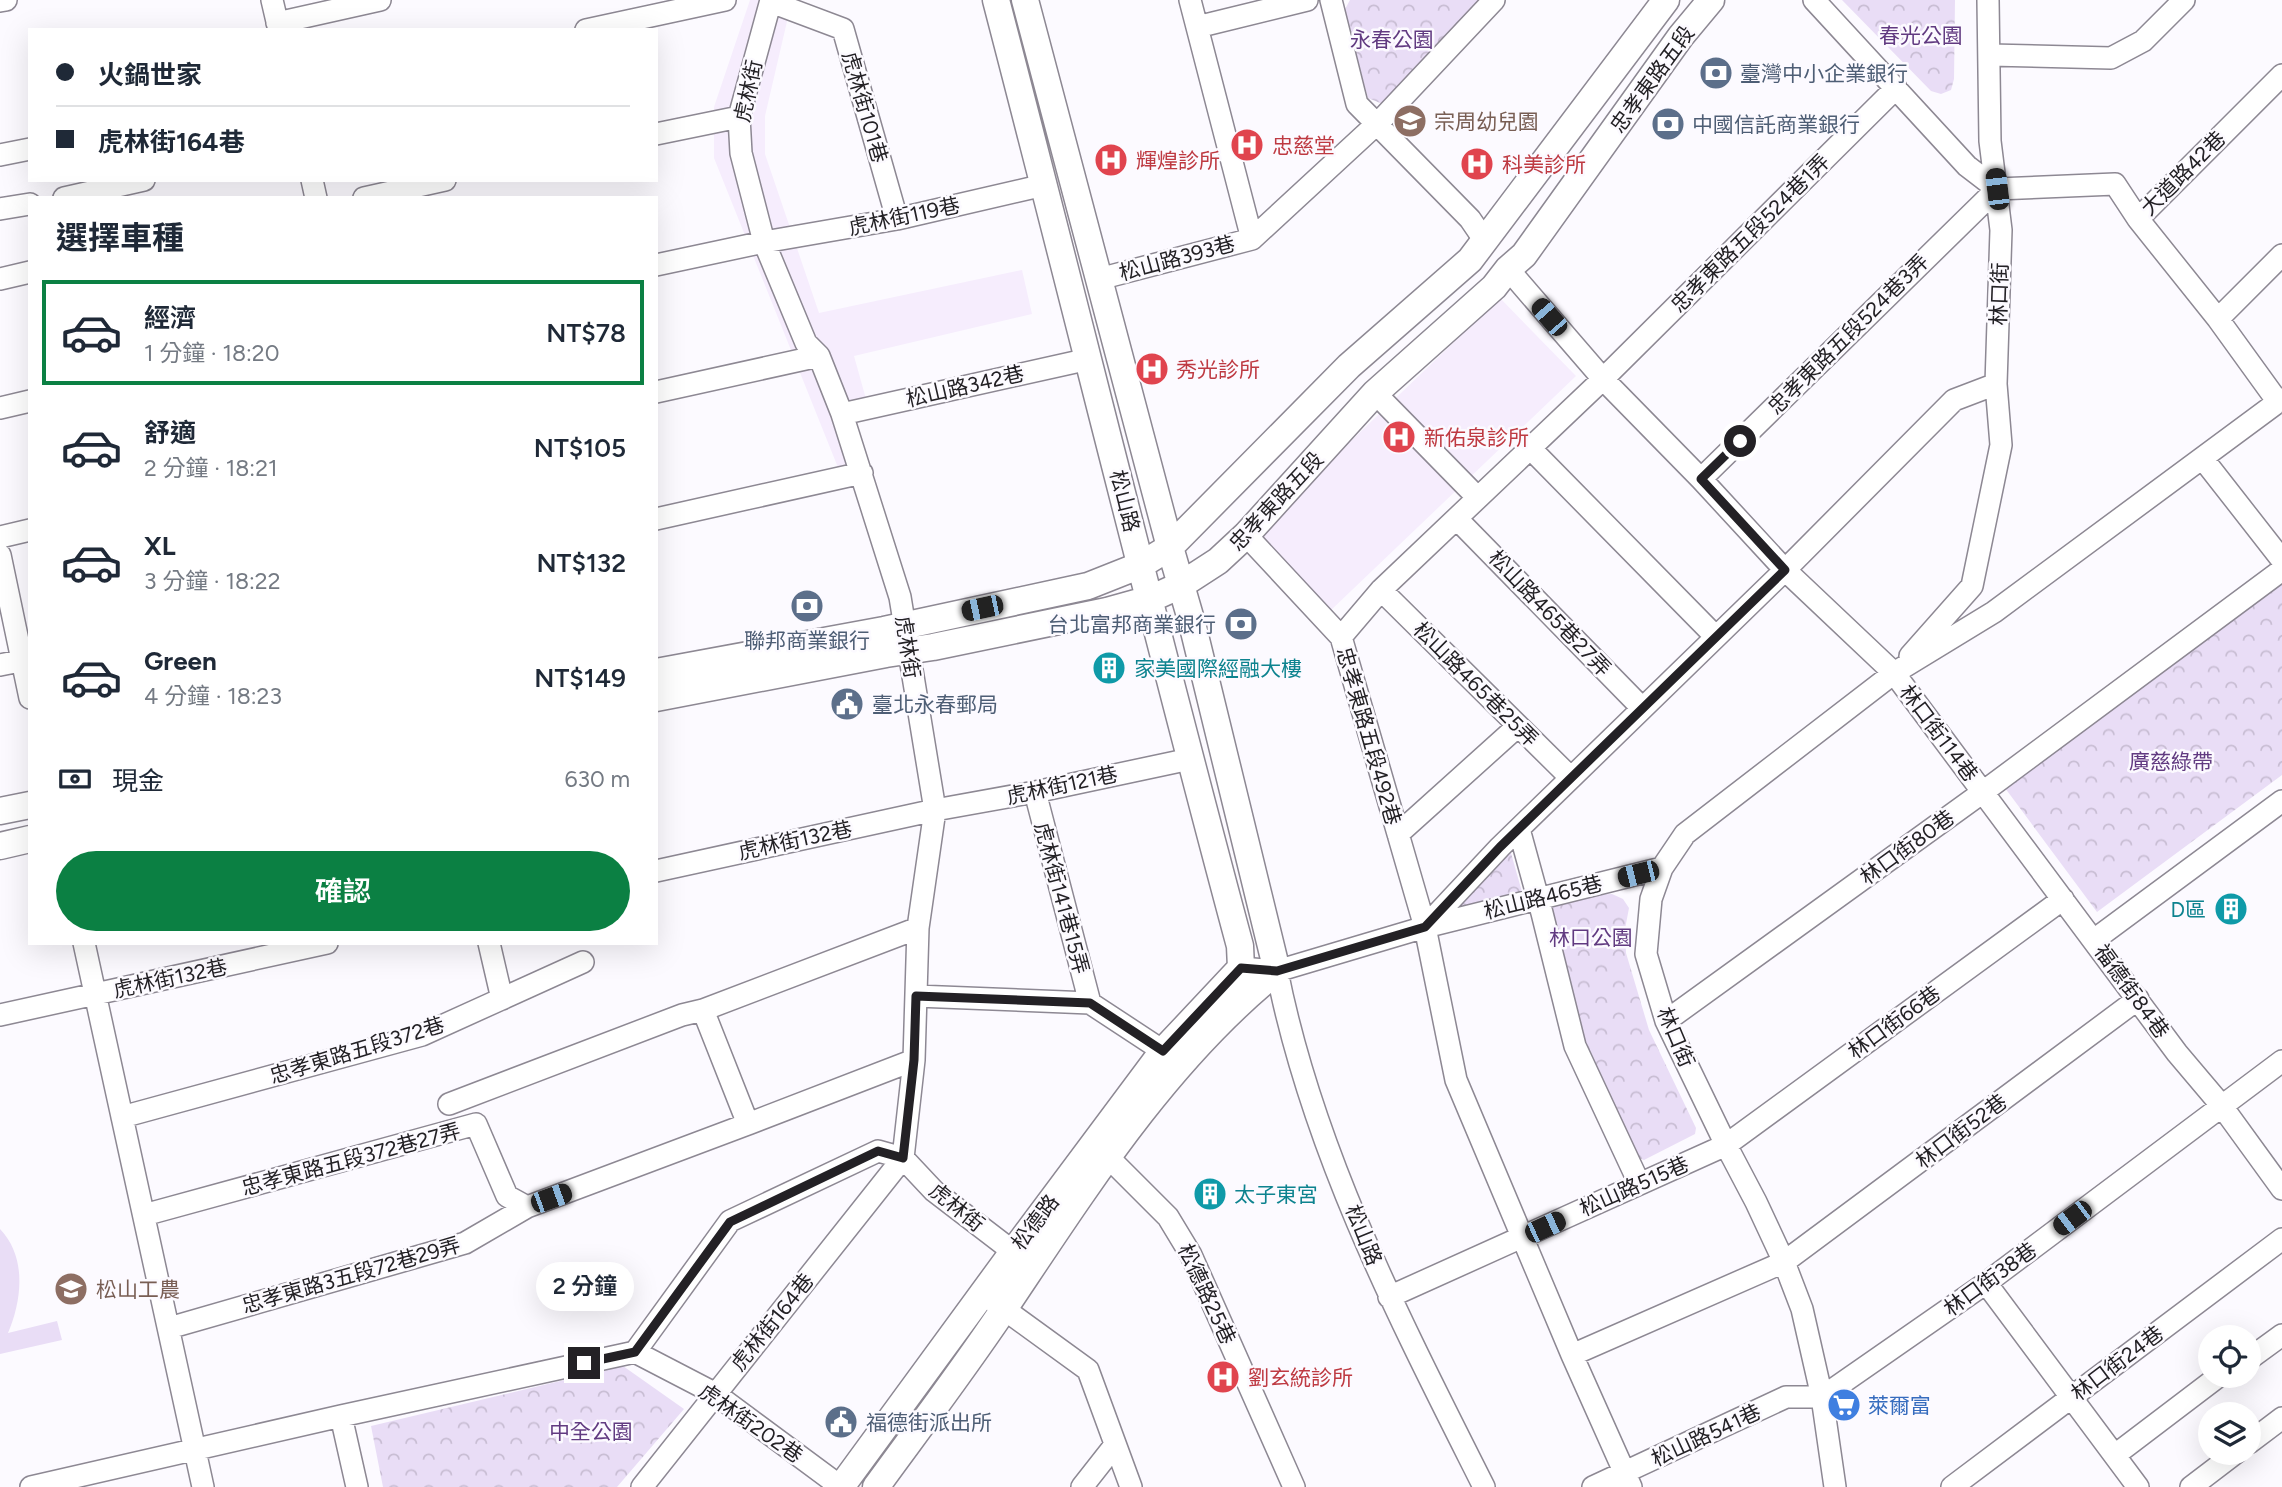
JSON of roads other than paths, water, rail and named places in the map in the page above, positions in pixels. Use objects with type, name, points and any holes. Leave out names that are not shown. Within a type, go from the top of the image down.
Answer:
[{"type":"main road","name":"松山路","points":[[996,0],[1189,758],[1240,946],[1241,968]]},
{"type":"main road","name":"松山路","points":[[1025,0],[1192,623],[1277,971]]},
{"type":"main road","name":"忠孝東路五段","points":[[658,672],[904,625],[1088,586],[1141,565],[1170,547],[1349,366],[1470,260],[1666,0]]},
{"type":"main road","name":"忠孝東路五段","points":[[658,698],[908,652],[1107,611],[1150,599],[1181,585],[1218,561],[1246,535],[1375,393],[1494,287],[1524,255],[1681,36],[1711,0]]},
{"type":"main road","points":[[1485,241],[1508,269]]},
{"type":"main road","points":[[0,811],[28,805]]},
{"type":"main road","points":[[0,846],[28,839]]},
{"type":"main road","name":"松德路","points":[[876,1487],[1004,1310],[1022,1258],[1163,1051],[1241,968]]},
{"type":"main road","name":"松德路","points":[[841,1487],[983,1293],[1022,1258],[1108,1157],[1173,1072],[1242,999],[1277,971]]},
{"type":"street","points":[[0,1],[6,0]]},
{"type":"street","points":[[272,0],[278,26],[380,0]]},
{"type":"street","points":[[593,28],[675,5],[724,0]]},
{"type":"street","points":[[1190,0],[1252,239]]},
{"type":"street","points":[[1197,27],[1307,0]]},
{"type":"street","points":[[1331,0],[1357,104],[1470,219],[1485,241]]},
{"type":"street","name":"松山路393巷","points":[[1099,279],[1252,239],[1377,124],[1494,0]]},
{"type":"street","points":[[1814,0],[1967,166],[1997,189]]},
{"type":"street","name":"林口街","points":[[1894,673],[1972,586],[2001,445],[1996,384],[2001,230],[1990,141],[1988,0]]},
{"type":"street","points":[[1990,55],[2111,58],[2143,40],[2184,0]]},
{"type":"street","name":"虎林街","points":[[771,1],[739,117],[741,153],[764,242],[806,343],[819,356],[842,414],[900,597],[935,810],[918,928],[914,1060],[903,1158],[934,1191],[1022,1258]]},
{"type":"street","name":"虎林街101巷","points":[[771,1],[843,29],[897,219]]},
{"type":"street","name":"大道路42巷","points":[[1997,189],[2115,184],[2138,219],[2282,75]]},
{"type":"street","name":"忠孝東路五段524巷1弄","points":[[1341,637],[1381,590],[1603,379],[1896,88]]},
{"type":"street","points":[[658,134],[739,117]]},
{"type":"street","points":[[0,155],[28,149]]},
{"type":"street","points":[[73,196],[135,182]]},
{"type":"street","points":[[373,196],[436,182]]},
{"type":"street","name":"虎林街119巷","points":[[658,265],[764,242],[897,219],[1044,185]]},
{"type":"street","name":"忠孝東路五段524巷3弄","points":[[1701,479],[1997,189]]},
{"type":"street","points":[[0,209],[28,204]]},
{"type":"street","points":[[2138,219],[2280,400]]},
{"type":"street","points":[[2218,319],[2282,255]]},
{"type":"street","name":"林口街114巷","points":[[1508,269],[1603,379],[1785,570],[1894,673],[1983,792]]},
{"type":"street","points":[[0,279],[28,272]]},
{"type":"street","points":[[658,391],[819,356]]},
{"type":"street","name":"松山路342巷","points":[[842,414],[1089,359]]},
{"type":"street","name":"松山路465巷","points":[[1425,927],[1519,829],[1785,570],[1954,400],[1996,384]]},
{"type":"street","points":[[1375,393],[1477,497]]},
{"type":"street","name":"林口街","points":[[1835,1487],[1822,1397],[1807,1325],[1784,1262],[1667,1021],[1646,954],[1651,899],[1662,868],[1685,834],[1894,673],[1994,612],[2280,400]]},
{"type":"street","points":[[0,408],[28,401]]},
{"type":"street","points":[[1531,449],[1715,636]]},
{"type":"street","points":[[2203,459],[2282,560]]},
{"type":"street","points":[[658,519],[862,473]]},
{"type":"street","name":"松山路465巷27弄","points":[[1457,519],[1642,708]]},
{"type":"street","points":[[0,537],[28,530]]},
{"type":"street","name":"忠孝東路五段492巷","points":[[1246,535],[1341,637],[1425,927],[1456,1080],[1627,1480]]},
{"type":"street","points":[[0,555],[26,660],[28,679]]},
{"type":"street","name":"林口街80巷","points":[[1667,1021],[1983,792],[2282,570]]},
{"type":"street","points":[[1972,586],[1994,612]]},
{"type":"street","name":"松山路465巷25弄","points":[[1381,590],[1571,778]]},
{"type":"street","points":[[0,665],[26,660]]},
{"type":"street","points":[[1398,834],[1518,726]]},
{"type":"street","name":"虎林街121巷","points":[[935,810],[1035,792],[1189,758]]},
{"type":"street","name":"虎林街141巷15弄","points":[[1035,792],[1090,1003]]},
{"type":"street","name":"福德街84巷","points":[[1983,792],[2282,1189]]},
{"type":"street","points":[[2094,940],[2282,800]]},
{"type":"street","name":"虎林街132巷","points":[[658,871],[935,810]]},
{"type":"street","points":[[1519,829],[1575,1046],[1639,1183]]},
{"type":"street","name":"松山路465巷","points":[[1277,971],[1425,927],[1662,868]]},
{"type":"street","name":"林口街66巷","points":[[1726,1145],[2063,899]]},
{"type":"street","name":"忠孝東路五段372巷27弄","points":[[527,1207],[507,1196],[476,1124],[456,1101],[918,928]]},
{"type":"street","points":[[84,945],[203,1487]]},
{"type":"street","name":"虎林街132巷","points":[[0,1015],[318,945]]},
{"type":"street","points":[[489,945],[502,999]]},
{"type":"street","name":"忠孝東路五段372巷","points":[[122,1117],[422,1035],[583,962]]},
{"type":"street","points":[[1241,968],[1277,971]]},
{"type":"street","name":"松山路","points":[[1277,971],[1288,1024],[1322,1130],[1389,1297],[1484,1487]]},
{"type":"street","points":[[916,996],[1090,1003],[1163,1051]]},
{"type":"street","name":"林口街52巷","points":[[1572,1355],[1784,1262],[2138,999]]},
{"type":"street","points":[[703,1010],[748,1124]]},
{"type":"street","points":[[527,1207],[914,1060]]},
{"type":"street","name":"林口街38巷","points":[[1822,1397],[1986,1283],[2282,1060]]},
{"type":"street","name":"忠孝東路五段372巷27弄","points":[[144,1215],[476,1124]]},
{"type":"street","name":"松山路515巷","points":[[1389,1297],[1726,1145]]},
{"type":"street","points":[[31,1487],[635,1352],[730,1222],[878,1151],[903,1158]]},
{"type":"street","name":"松德路25巷","points":[[1108,1157],[1168,1217],[1191,1255],[1294,1487]]},
{"type":"street","name":"虎林街164巷","points":[[642,1487],[903,1158]]},
{"type":"street","name":"忠孝東路3五段72巷29弄","points":[[169,1328],[465,1243],[527,1207]]},
{"type":"street","name":"林口街24巷","points":[[1952,1487],[2282,1239]]},
{"type":"street","points":[[1986,1283],[2138,1487]]},
{"type":"street","points":[[983,1293],[1088,1370],[1131,1487]]},
{"type":"street","points":[[2261,1350],[2282,1335]]},
{"type":"street","name":"虎林街202巷","points":[[635,1352],[715,1393],[841,1487]]},
{"type":"street","points":[[2115,1455],[2203,1388]]},
{"type":"street","name":"松山路541巷","points":[[1593,1487],[1627,1480],[1786,1397],[1822,1397]]},
{"type":"street","points":[[341,1416],[357,1487]]},
{"type":"street","points":[[2261,1434],[2282,1418]]},
{"type":"street","points":[[1082,1487],[1115,1445]]},
{"type":"street","points":[[2191,1487],[2220,1465]]},
{"type":"place","name":"臺灣中小企業銀行","points":[[1716,73]]},
{"type":"place","name":"宗周幼兒園","points":[[1410,121]]},
{"type":"place","name":"中國信託商業銀行","points":[[1668,124]]},
{"type":"place","name":"忠慈堂","points":[[1247,145]]},
{"type":"place","name":"輝煌診所","points":[[1111,160]]},
{"type":"place","name":"科美診所","points":[[1477,164]]},
{"type":"place","name":"秀光診所","points":[[1152,369]]},
{"type":"place","name":"新佑泉診所","points":[[1399,437]]},
{"type":"place","name":"聯邦商業銀行","points":[[807,606]]},
{"type":"place","name":"台北富邦商業銀行","points":[[1241,624]]},
{"type":"place","name":"家美國際經融大樓","points":[[1109,668]]},
{"type":"place","name":"臺北永春郵局","points":[[847,704]]},
{"type":"place","name":"D區","points":[[2231,909]]},
{"type":"place","name":"太子東宮","points":[[1210,1194]]},
{"type":"place","name":"松山工農","points":[[71,1289]]},
{"type":"place","name":"劉玄統診所","points":[[1223,1377]]},
{"type":"place","name":"萊爾富","points":[[1844,1405]]},
{"type":"place","name":"福德街派出所","points":[[841,1422]]},
{"type":"park label","name":"春光公園","points":[[1921,35]]},
{"type":"park label","name":"永春公園","points":[[1392,39]]},
{"type":"park label","name":"廣慈綠帶","points":[[2171,761]]},
{"type":"park label","name":"林口公園","points":[[1591,937]]},
{"type":"park label","name":"中全公園","points":[[591,1431]]}]
